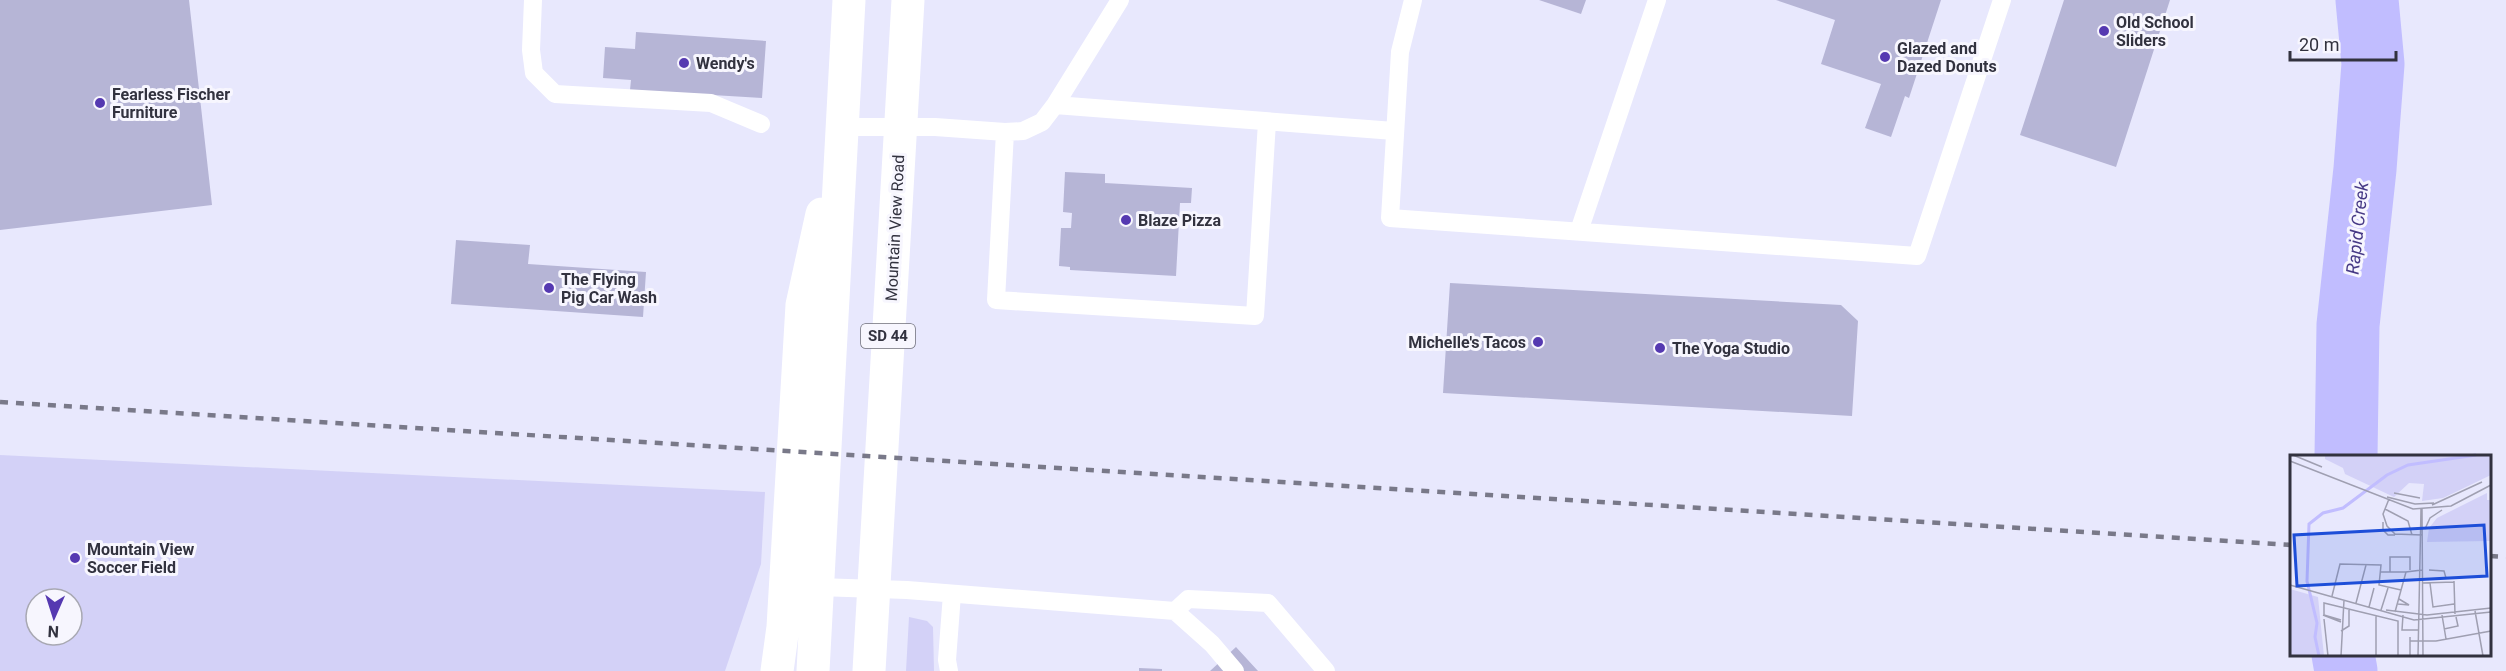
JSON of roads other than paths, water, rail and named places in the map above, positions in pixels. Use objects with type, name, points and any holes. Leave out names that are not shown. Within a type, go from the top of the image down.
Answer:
[{"type":"main road","points":[[813,671],[849,0]]},
{"type":"main road","name":"Mountain View Road","points":[[869,671],[908,0]]},
{"type":"main road","points":[[777,671],[783,627],[802,305],[842,127]]},
{"type":"lane","points":[[533,0],[531,50],[534,73],[555,94],[711,103],[761,124]]},
{"type":"lane","points":[[842,127],[935,127],[1005,132],[1023,131],[1042,122],[1055,105],[1120,0]]},
{"type":"lane","points":[[1413,0],[1400,52],[1390,218],[1917,256],[2002,0]]},
{"type":"lane","points":[[1579,231],[1657,0]]},
{"type":"lane","points":[[1055,105],[1394,131]]},
{"type":"lane","points":[[1005,132],[996,300],[1255,315],[1267,122]]},
{"type":"lane","points":[[818,587],[873,588],[1175,610],[1212,644],[1235,671]]},
{"type":"lane","points":[[949,671],[947,660],[952,594]]},
{"type":"lane","points":[[1175,610],[1188,600],[1268,603],[1326,671]]},
{"type":"waterway","name":"Rapid Creek","points":[[2346,455],[2348,325],[2365,169],[2373,64],[2367,0]]},
{"type":"waterway","name":"Rapid Creek","points":[[2343,656],[2346,671]]},
{"type":"railway","points":[[0,402],[2290,545]]},
{"type":"railway","points":[[2491,556],[2506,557]]},
{"type":"place","name":"Old School Sliders","points":[[2104,31]]},
{"type":"place","name":"Glazed and Dazed Donuts","points":[[1885,57]]},
{"type":"place","name":"Wendy's","points":[[684,63]]},
{"type":"place","name":"Fearless Fischer Furniture","points":[[100,103]]},
{"type":"place","name":"Blaze Pizza","points":[[1126,220]]},
{"type":"place","name":"The Flying Pig Car Wash","points":[[549,288]]},
{"type":"place","name":"Michelle's Tacos","points":[[1538,342]]},
{"type":"place","name":"The Yoga Studio","points":[[1660,348]]},
{"type":"place","name":"Mountain View Soccer Field","points":[[75,558]]}]
